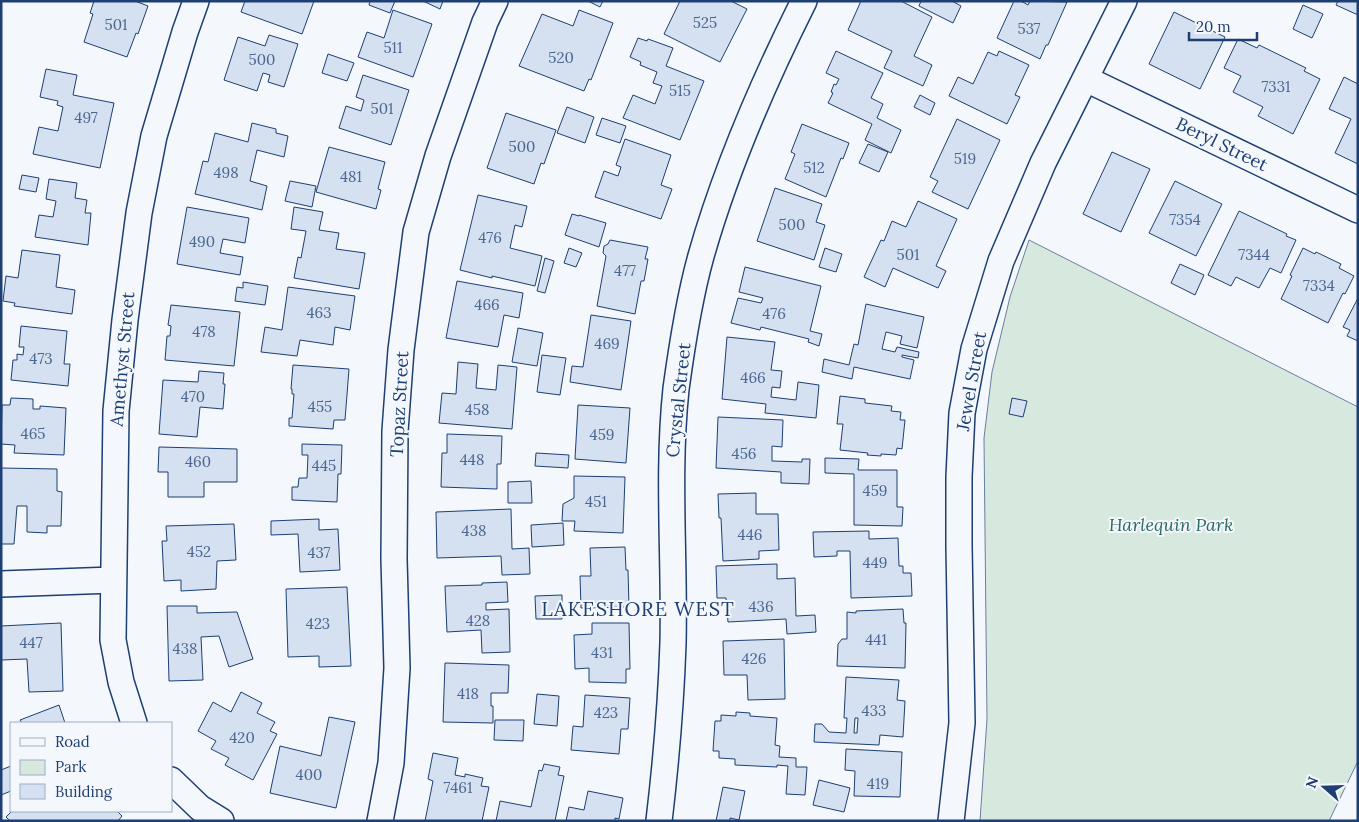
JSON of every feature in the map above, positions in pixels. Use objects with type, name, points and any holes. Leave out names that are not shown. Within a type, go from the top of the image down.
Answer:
[{"type":"street","name":"Amethyst Street","points":[[134,722],[121,682],[113,640],[116,411],[138,213],[154,136],[196,1]]},
{"type":"street","name":"Topaz Street","points":[[380,821],[391,763],[397,668],[394,559],[395,431],[402,350],[416,232],[438,156],[485,22],[495,1]]},
{"type":"street","name":"Crystal Street","points":[[659,821],[667,761],[673,643],[671,479],[676,390],[688,316],[700,258],[718,200],[755,105],[804,1]]},
{"type":"street","name":"Jewel Street","points":[[951,821],[962,723],[958,546],[959,477],[964,404],[974,349],[1001,261],[1043,163],[1124,1]]},
{"type":"street","name":"Beryl Street","points":[[1086,79],[1358,210]]},
{"type":"street","points":[[1,584],[113,580]]},
{"type":"street","points":[[172,781],[200,808],[221,821]]},
{"type":"green space","name":"Harlequin Park","points":[[1029,240],[1358,407],[1358,761],[1329,821],[980,821],[987,719],[984,438],[992,372],[1010,297]]},
{"type":"building","points":[[94,1],[135,1],[148,6],[127,57],[84,42],[93,14],[90,13]]},
{"type":"building","points":[[245,1],[314,1],[302,34],[241,12]]},
{"type":"building","points":[[370,1],[395,1],[390,13],[369,5]]},
{"type":"building","points":[[423,1],[443,1],[440,9]]},
{"type":"building","points":[[588,1],[603,1],[600,7]]},
{"type":"building","points":[[680,1],[731,1],[747,9],[720,62],[664,34]]},
{"type":"building","points":[[861,1],[901,1],[932,17],[914,56],[932,65],[923,86],[884,68],[892,51],[848,30]]},
{"type":"building","points":[[921,1],[952,1],[961,6],[953,23],[919,6]]},
{"type":"building","points":[[1014,1],[1021,1],[1028,5],[1030,1],[1067,2],[1040,59],[997,38]]},
{"type":"building","points":[[1338,1],[1358,1],[1358,15],[1336,5]]},
{"type":"building","points":[[1303,5],[1323,14],[1312,38],[1293,29]]},
{"type":"building","points":[[393,10],[432,24],[413,77],[358,57],[367,32],[384,38]]},
{"type":"building","points":[[579,10],[613,23],[591,80],[589,79],[584,91],[519,66],[542,14],[573,26]]},
{"type":"building","points":[[1174,12],[1225,37],[1200,89],[1149,64]]},
{"type":"building","points":[[269,35],[298,44],[284,87],[268,82],[270,75],[263,73],[257,91],[224,80],[238,37],[265,46]]},
{"type":"building","points":[[638,38],[647,41],[648,39],[673,48],[666,66],[704,81],[680,140],[623,118],[633,95],[655,104],[662,86],[653,83],[657,72],[640,65],[641,62],[630,57]]},
{"type":"building","points":[[1238,39],[1257,48],[1259,45],[1306,68],[1304,71],[1320,79],[1293,134],[1258,116],[1263,107],[1233,92],[1241,76],[1224,68]]},
{"type":"building","points":[[836,51],[883,73],[871,98],[883,104],[877,118],[901,130],[891,153],[865,140],[872,124],[828,103],[833,93],[831,92],[834,84],[836,85],[839,79],[826,73]]},
{"type":"building","points":[[999,51],[1029,65],[1015,95],[1020,97],[1007,124],[949,96],[958,77],[973,84],[988,52],[997,56]]},
{"type":"building","points":[[328,54],[354,63],[347,81],[322,73]]},
{"type":"building","points":[[46,69],[77,75],[73,95],[114,103],[100,168],[33,154],[39,127],[58,131],[63,107],[57,105],[58,101],[40,97]]},
{"type":"building","points":[[363,75],[409,90],[391,145],[339,128],[346,106],[361,111],[364,100],[356,97]]},
{"type":"building","points":[[1344,77],[1358,84],[1358,164],[1335,153],[1351,119],[1329,109]]},
{"type":"building","points":[[920,95],[935,103],[930,115],[914,107]]},
{"type":"building","points":[[567,107],[594,117],[585,143],[557,133]]},
{"type":"building","points":[[506,113],[556,130],[544,164],[541,163],[534,184],[487,168]]},
{"type":"building","points":[[602,118],[626,126],[620,143],[596,135]]},
{"type":"building","points":[[957,119],[1000,140],[968,209],[932,192],[938,181],[930,177]]},
{"type":"building","points":[[252,123],[276,129],[276,133],[288,136],[284,157],[257,150],[250,181],[267,186],[262,210],[195,194],[203,161],[208,162],[215,133],[248,142]]},
{"type":"building","points":[[802,124],[849,143],[826,197],[785,179],[795,154],[791,152]]},
{"type":"building","points":[[625,139],[671,155],[661,185],[672,189],[661,219],[595,197],[604,171],[618,176],[621,167],[616,165]]},
{"type":"building","points":[[868,144],[888,152],[879,172],[859,163]]},
{"type":"building","points":[[329,147],[385,162],[378,189],[381,190],[376,209],[316,192]]},
{"type":"building","points":[[1112,152],[1150,169],[1121,232],[1083,214]]},
{"type":"building","points":[[22,175],[39,178],[36,192],[19,189]]},
{"type":"building","points":[[49,179],[77,183],[75,198],[87,200],[85,213],[91,213],[88,245],[35,237],[39,215],[53,217],[56,201],[46,199]]},
{"type":"building","points":[[290,181],[316,186],[312,207],[285,201]]},
{"type":"building","points":[[1175,181],[1222,204],[1196,256],[1149,233]]},
{"type":"building","points":[[775,188],[822,204],[816,222],[825,225],[814,260],[757,241]]},
{"type":"building","points":[[478,195],[527,206],[522,227],[515,225],[510,248],[542,256],[535,286],[460,270]]},
{"type":"building","points":[[918,201],[957,219],[936,266],[946,271],[938,288],[893,268],[885,287],[864,277],[881,240],[884,241],[892,221],[906,227]]},
{"type":"building","points":[[187,207],[249,218],[245,243],[223,239],[220,253],[243,257],[240,275],[177,264]]},
{"type":"building","points":[[294,207],[323,212],[319,230],[339,233],[336,249],[365,253],[359,289],[294,278],[298,257],[301,258],[306,231],[291,229]]},
{"type":"building","points":[[1239,211],[1296,240],[1281,273],[1270,268],[1259,288],[1236,277],[1231,286],[1208,275]]},
{"type":"building","points":[[572,214],[606,223],[599,247],[565,235]]},
{"type":"building","points":[[610,240],[648,247],[645,259],[648,259],[644,281],[641,281],[635,314],[597,306],[606,256],[603,253],[604,246]]},
{"type":"building","points":[[569,248],[582,253],[576,267],[564,263]]},
{"type":"building","points":[[825,248],[842,254],[836,272],[819,267]]},
{"type":"building","points":[[1303,248],[1341,264],[1339,268],[1354,276],[1328,323],[1281,299]]},
{"type":"building","points":[[22,250],[60,255],[56,287],[75,290],[72,314],[14,306],[15,303],[3,301],[6,276],[18,278]]},
{"type":"building","points":[[545,258],[554,261],[545,293],[537,291]]},
{"type":"building","points":[[1180,264],[1204,275],[1195,295],[1171,283]]},
{"type":"building","points":[[745,267],[821,286],[810,331],[822,334],[819,346],[808,342],[809,339],[761,327],[760,330],[731,323],[738,298],[761,303],[763,298],[739,292]]},
{"type":"building","points":[[457,281],[523,293],[519,318],[504,315],[498,347],[446,338]]},
{"type":"building","points":[[243,282],[268,286],[265,305],[235,301],[237,287],[243,288]]},
{"type":"building","points":[[288,287],[355,296],[350,330],[335,327],[333,345],[300,340],[297,356],[261,352],[265,327],[282,330]]},
{"type":"building","points":[[1358,298],[1358,341],[1347,336],[1350,330],[1343,327]]},
{"type":"building","points":[[866,304],[924,317],[917,348],[900,344],[902,336],[886,332],[882,349],[895,352],[897,347],[919,352],[918,358],[902,355],[902,357],[914,360],[910,379],[854,367],[852,379],[822,372],[824,359],[849,365],[854,344],[858,345]]},
{"type":"building","points":[[171,305],[240,312],[234,366],[165,360],[167,336],[170,336],[171,326],[168,325]]},
{"type":"building","points":[[591,315],[631,321],[621,390],[570,382],[572,366],[583,367]]},
{"type":"building","points":[[21,326],[67,331],[64,364],[70,364],[68,386],[11,380],[13,360],[17,360],[17,354],[23,355],[24,347],[19,347]]},
{"type":"building","points":[[518,328],[543,333],[537,366],[512,362]]},
{"type":"building","points":[[727,337],[775,342],[771,370],[782,371],[780,388],[772,387],[771,397],[796,400],[798,382],[819,385],[816,418],[765,413],[766,404],[722,399]]},
{"type":"building","points":[[542,355],[566,358],[560,395],[537,392]]},
{"type":"building","points":[[458,362],[478,364],[476,388],[496,390],[498,365],[517,367],[512,429],[439,423],[442,393],[456,394]]},
{"type":"building","points":[[293,365],[349,369],[345,420],[334,420],[333,429],[289,426],[289,418],[292,418],[294,394],[292,394],[291,389]]},
{"type":"building","points":[[199,371],[224,373],[223,409],[200,407],[197,437],[159,434],[163,380],[198,382]]},
{"type":"building","points":[[840,396],[865,399],[865,403],[892,406],[891,411],[901,412],[900,420],[905,420],[902,449],[897,448],[896,455],[881,454],[881,456],[840,450],[843,424],[837,424]]},
{"type":"building","points":[[11,398],[33,399],[33,409],[40,409],[40,406],[66,408],[64,455],[14,453],[15,445],[1,444],[2,405],[10,405]]},
{"type":"building","points":[[1012,398],[1027,401],[1023,417],[1009,414]]},
{"type":"building","points":[[578,405],[630,408],[626,463],[575,459]]},
{"type":"building","points":[[718,417],[783,420],[782,447],[772,446],[772,461],[802,462],[802,459],[810,459],[809,484],[781,483],[781,472],[716,468]]},
{"type":"building","points":[[447,434],[502,436],[501,464],[497,464],[497,489],[441,487],[442,453],[447,453]]},
{"type":"building","points":[[302,444],[342,445],[341,474],[338,474],[337,502],[292,500],[292,487],[298,487],[299,478],[307,478],[308,455],[302,455]]},
{"type":"building","points":[[159,447],[237,449],[237,482],[204,482],[204,497],[168,497],[168,472],[158,472]]},
{"type":"building","points":[[536,453],[569,455],[568,468],[535,466]]},
{"type":"building","points":[[825,458],[859,459],[858,470],[897,470],[897,507],[903,507],[902,526],[854,525],[854,474],[825,473]]},
{"type":"building","points":[[1,468],[57,469],[57,491],[62,492],[61,526],[47,526],[47,533],[27,532],[27,506],[17,506],[14,544],[1,544]]},
{"type":"building","points":[[574,476],[625,477],[623,533],[574,531],[575,521],[562,521],[563,504],[574,498]]},
{"type":"building","points":[[531,481],[532,503],[508,503],[508,482]]},
{"type":"building","points":[[756,493],[756,514],[778,514],[779,550],[759,551],[759,559],[723,561],[718,494]]},
{"type":"building","points":[[511,509],[512,549],[529,548],[530,574],[502,575],[501,556],[437,558],[436,512]]},
{"type":"building","points":[[319,519],[319,530],[338,529],[340,570],[300,572],[298,534],[271,535],[271,521]]},
{"type":"building","points":[[563,523],[564,545],[532,547],[531,525]]},
{"type":"building","points":[[234,524],[236,560],[217,561],[216,589],[181,591],[181,580],[164,581],[162,541],[167,541],[166,526]]},
{"type":"building","points":[[869,531],[869,539],[898,538],[899,566],[903,566],[903,573],[911,573],[912,596],[851,598],[850,551],[837,551],[837,556],[814,557],[813,532]]},
{"type":"building","points":[[625,547],[629,607],[581,608],[580,576],[591,576],[590,548]]},
{"type":"building","points":[[777,564],[777,579],[795,578],[796,616],[815,615],[816,632],[787,634],[786,619],[728,622],[726,598],[717,598],[716,566]]},
{"type":"building","points":[[507,582],[508,602],[486,603],[486,610],[509,609],[510,652],[482,653],[481,630],[447,632],[445,586]]},
{"type":"building","points":[[347,587],[351,666],[319,667],[319,656],[288,657],[286,589]]},
{"type":"building","points":[[562,595],[562,619],[536,619],[535,596]]},
{"type":"building","points":[[167,606],[197,606],[197,613],[237,612],[253,659],[229,667],[219,636],[201,637],[203,680],[169,681]]},
{"type":"building","points":[[903,609],[904,623],[906,623],[905,668],[837,666],[838,644],[842,639],[847,639],[847,612]]},
{"type":"building","points":[[61,623],[63,691],[29,692],[27,659],[1,660],[1,626]]},
{"type":"building","points":[[592,623],[629,623],[630,669],[626,669],[626,683],[589,682],[589,668],[575,669],[574,635],[592,634]]},
{"type":"building","points":[[784,639],[785,699],[748,700],[747,675],[724,675],[723,641]]},
{"type":"building","points":[[445,663],[509,665],[508,693],[491,693],[493,723],[443,722]]},
{"type":"building","points":[[846,677],[899,680],[897,700],[905,701],[903,737],[880,735],[879,745],[814,742],[815,724],[822,724],[829,732],[846,733],[847,718],[844,718]],"holes":[[[855,718],[858,718],[857,733],[854,733]]]},
{"type":"building","points":[[241,692],[262,703],[257,713],[275,722],[270,731],[277,734],[253,780],[225,765],[229,758],[211,749],[216,741],[198,731],[213,702],[231,712]]},
{"type":"building","points":[[537,694],[559,696],[557,726],[534,724]]},
{"type":"building","points":[[585,695],[630,698],[628,729],[621,729],[619,754],[571,750],[573,726],[583,727]]},
{"type":"building","points":[[59,705],[65,722],[21,722],[20,720]]},
{"type":"building","points":[[736,712],[750,713],[750,716],[777,718],[775,745],[780,746],[779,757],[796,758],[796,767],[807,767],[805,795],[786,794],[788,766],[735,765],[735,759],[719,758],[719,751],[713,751],[715,721],[721,721],[721,715],[736,716]]},
{"type":"building","points":[[329,717],[355,722],[336,808],[270,793],[280,746],[321,756]]},
{"type":"building","points":[[495,720],[524,720],[523,741],[494,740]]},
{"type":"building","points":[[846,749],[902,752],[900,797],[854,796],[855,771],[845,770]]},
{"type":"building","points":[[433,753],[458,758],[455,775],[465,777],[465,774],[483,778],[481,786],[489,787],[482,821],[425,821],[433,781],[428,779]]},
{"type":"building","points":[[544,764],[560,767],[558,775],[564,776],[555,821],[496,821],[500,801],[531,807],[539,770],[542,771]]},
{"type":"building","points":[[10,766],[10,791],[1,795],[1,770]]},
{"type":"building","points":[[819,780],[850,788],[844,812],[813,805]]},
{"type":"building","points":[[723,787],[745,791],[739,820],[730,818],[730,821],[716,821]]},
{"type":"building","points":[[588,791],[623,798],[619,819],[615,818],[615,821],[566,821],[569,807],[584,810]]},
{"type":"building","points":[[11,812],[118,812],[122,816],[118,821],[10,821],[6,817]]},
{"type":"district","name":"LAKESHORE WEST","points":[[638,608]]}]
